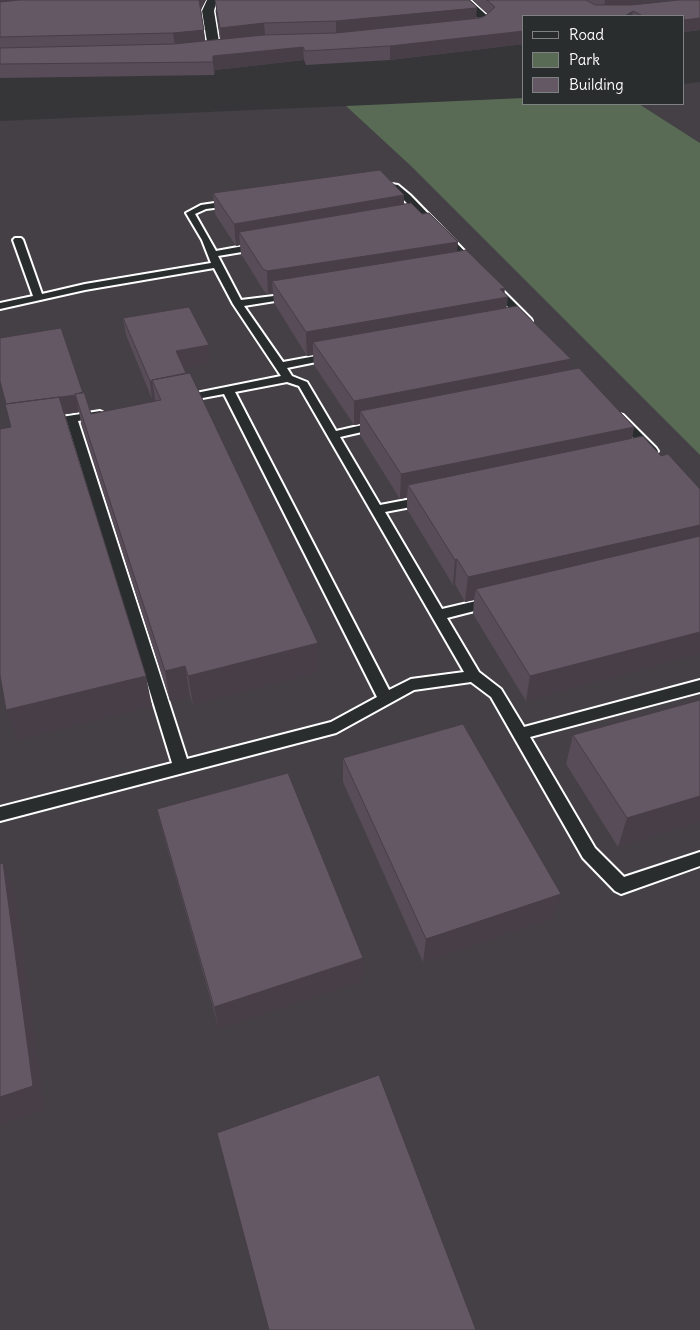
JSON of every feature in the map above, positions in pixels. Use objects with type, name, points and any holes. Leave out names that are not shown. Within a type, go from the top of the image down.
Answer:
[{"type":"street","points":[[213,48],[208,11],[212,0],[215,0]]},
{"type":"street","points":[[440,30],[479,26],[486,20],[463,0]]},
{"type":"lane","points":[[372,186],[395,187],[422,218],[525,323]]},
{"type":"lane","points":[[244,202],[204,207],[190,213],[207,240],[217,265],[238,304],[288,378]]},
{"type":"lane","points":[[18,240],[38,297]]},
{"type":"lane","points":[[212,254],[271,244]]},
{"type":"lane","points":[[0,306],[86,287],[217,265]]},
{"type":"lane","points":[[238,304],[307,293]]},
{"type":"lane","points":[[280,366],[346,354]]},
{"type":"lane","points":[[167,401],[288,378],[303,384],[474,676],[496,693],[589,853],[621,886],[700,859]]},
{"type":"lane","points":[[228,390],[386,699]]},
{"type":"lane","points":[[613,411],[652,455]]},
{"type":"lane","points":[[36,424],[110,412]]},
{"type":"lane","points":[[72,419],[182,768]]},
{"type":"lane","points":[[333,435],[391,423]]},
{"type":"lane","points":[[377,510],[444,496]]},
{"type":"lane","points":[[438,615],[506,599]]},
{"type":"lane","points":[[0,814],[336,727],[411,685],[474,676]]},
{"type":"lane","points":[[519,734],[700,686]]},
{"type":"shaded area","points":[[700,82],[700,143],[641,105],[685,105],[685,84]]},
{"type":"shaded area","points":[[346,106],[412,167],[700,455],[700,1330],[0,1330],[0,121]]},
{"type":"green space","points":[[522,98],[522,105],[641,105],[700,143],[700,455],[412,167],[346,106]]},
{"type":"building","points":[[19,0],[199,0],[204,30],[173,33],[0,37],[0,2]]},
{"type":"building","points":[[215,0],[469,0],[477,7],[336,21],[264,23],[220,28]]},
{"type":"building","points":[[487,0],[586,0],[595,5],[632,5],[679,0],[700,0],[700,18],[685,20],[685,15],[641,15],[633,11],[627,15],[522,15],[522,31],[390,46],[305,51],[303,47],[213,56],[213,62],[0,64],[0,48],[174,44],[264,35],[336,33],[480,18],[495,7]]},
{"type":"building","points":[[380,170],[404,195],[234,224],[213,193]]},
{"type":"building","points":[[411,203],[422,214],[429,213],[458,242],[267,271],[263,269],[239,232]]},
{"type":"building","points":[[466,250],[505,288],[500,289],[508,297],[306,332],[272,281]]},
{"type":"building","points":[[517,306],[571,359],[354,401],[313,342]]},
{"type":"building","points":[[189,307],[209,345],[176,351],[186,373],[150,381],[123,318]]},
{"type":"building","points":[[61,328],[83,393],[6,404],[0,381],[0,338]]},
{"type":"building","points":[[579,368],[634,427],[401,474],[360,411]]},
{"type":"building","points":[[190,373],[318,643],[188,676],[185,666],[165,671],[75,394],[84,392],[91,414],[161,400],[152,380]]},
{"type":"building","points":[[59,397],[146,676],[6,710],[0,675],[0,429],[11,427],[5,404]]},
{"type":"building","points":[[643,436],[661,456],[668,454],[700,489],[700,525],[468,577],[457,559],[455,560],[408,485]]},
{"type":"building","points":[[700,536],[700,632],[530,676],[476,589]]},
{"type":"building","points":[[700,700],[700,796],[627,818],[573,735]]},
{"type":"building","points":[[463,724],[561,894],[426,939],[343,758]]},
{"type":"building","points":[[288,773],[363,958],[214,1007],[157,809]]},
{"type":"building","points":[[3,863],[33,1086],[0,1097],[0,864]]},
{"type":"building","points":[[379,1075],[476,1330],[269,1330],[217,1133]]}]
